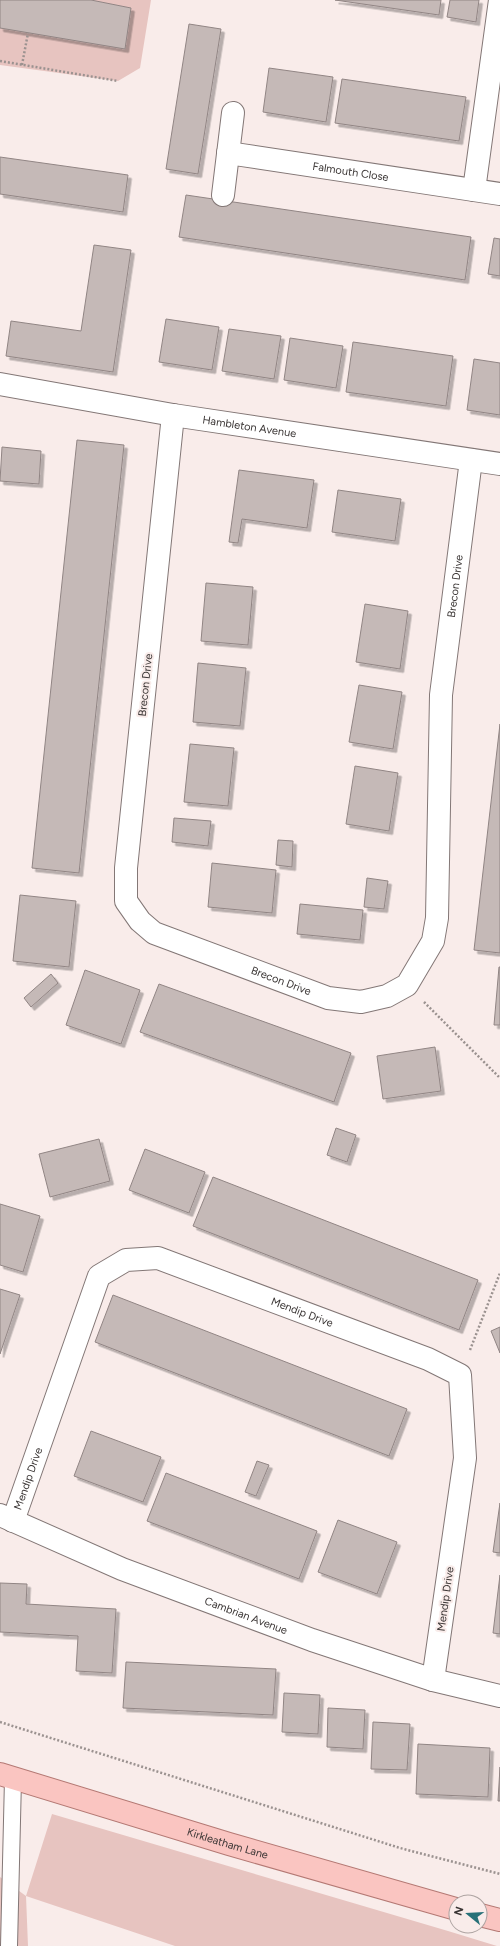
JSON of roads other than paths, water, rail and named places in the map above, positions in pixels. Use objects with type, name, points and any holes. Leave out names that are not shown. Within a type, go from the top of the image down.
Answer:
[{"type":"main road","name":"Kirkleatham Lane","points":[[6,1777],[229,1844],[448,1907]]},
{"type":"main road","points":[[488,1917],[500,1920]]},
{"type":"street","points":[[474,190],[500,0]]},
{"type":"street","points":[[223,195],[233,113]]},
{"type":"street","name":"Falmouth Close","points":[[228,153],[500,194]]},
{"type":"street","name":"Hambleton Avenue","points":[[0,384],[173,415],[500,464]]},
{"type":"street","name":"Brecon Drive","points":[[173,415],[126,868],[126,901],[140,921],[154,933],[328,998],[361,1002],[387,996],[407,985],[433,940],[437,918],[441,695],[471,460]]},
{"type":"street","name":"Mendip Drive","points":[[6,1518],[99,1276],[126,1260],[158,1258],[428,1359],[460,1375],[465,1458],[433,1680]]},
{"type":"street","name":"Cambrian Avenue","points":[[6,1518],[122,1569],[312,1640],[433,1680],[500,1696]]},
{"type":"lane","points":[[6,1777],[9,1946]]}]
